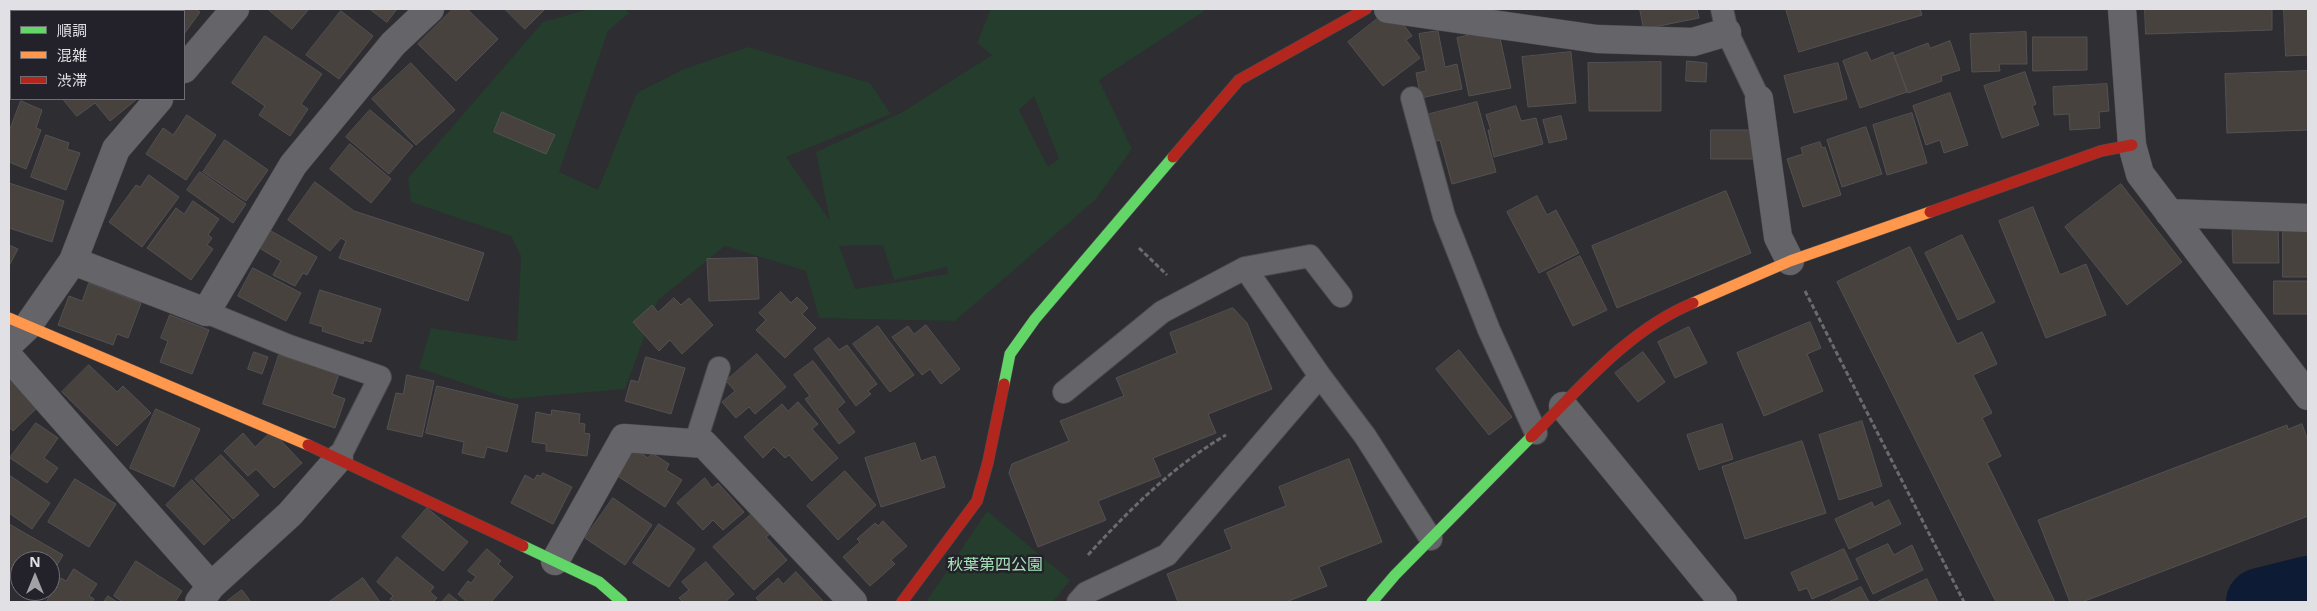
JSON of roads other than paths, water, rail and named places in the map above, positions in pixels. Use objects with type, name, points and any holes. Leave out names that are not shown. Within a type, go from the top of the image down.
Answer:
[{"type":"street","points":[[185,68],[236,9]]},
{"type":"street","points":[[73,261],[206,312],[293,165],[393,44],[430,9]]},
{"type":"street","points":[[902,602],[977,501],[988,462],[1010,354],[1035,319],[1239,80],[1366,9]]},
{"type":"street","points":[[1388,9],[1448,13],[1597,39],[1693,42],[1725,20]]},
{"type":"street","points":[[2122,9],[2132,145],[2140,174],[2308,396]]},
{"type":"street","points":[[1759,99],[1778,237],[1790,261]]},
{"type":"street","points":[[158,100],[116,149],[73,261],[15,330],[338,458],[599,582],[622,602]]},
{"type":"street","points":[[1372,602],[1430,539],[1613,355],[1676,310],[1790,261],[2101,151],[2132,145]]},
{"type":"street","points":[[2169,213],[2308,218]]},
{"type":"street","points":[[9,356],[205,594],[290,514],[338,458]]},
{"type":"street","points":[[1563,406],[1723,602]]},
{"type":"street","points":[[555,561],[624,438],[704,444],[853,602]]},
{"type":"lane","points":[[1725,20],[1759,99]]},
{"type":"lane","points":[[1412,98],[1444,216],[1488,330],[1536,433]]},
{"type":"lane","points":[[1064,392],[1162,312],[1245,268],[1310,256],[1341,296]]},
{"type":"lane","points":[[1245,268],[1320,376],[1365,436],[1430,539]]},
{"type":"lane","points":[[206,312],[289,346],[380,377],[338,458]]},
{"type":"lane","points":[[695,444],[719,368]]},
{"type":"lane","points":[[1078,602],[1086,592],[1167,555],[1320,376]]},
{"type":"waterway","points":[[2260,602],[2308,590]]},
{"type":"park label","name":"秋葉第四公園","points":[[995,565]]}]
